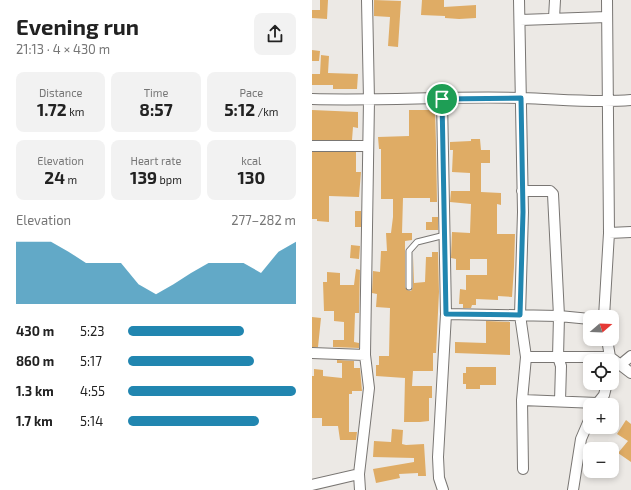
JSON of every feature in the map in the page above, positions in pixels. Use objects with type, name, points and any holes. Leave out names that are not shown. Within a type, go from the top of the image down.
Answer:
[{"type":"street","points":[[360,490],[359,474],[369,388],[365,355],[369,100],[367,0]]},
{"type":"street","points":[[519,0],[522,191],[520,315],[526,357],[522,400],[523,469]]},
{"type":"street","points":[[554,0],[554,18]]},
{"type":"street","points":[[604,310],[609,233],[607,0]]},
{"type":"street","points":[[520,20],[607,17]]},
{"type":"street","points":[[312,99],[369,100],[521,98],[608,102],[631,100]]},
{"type":"street","points":[[442,99],[446,314],[438,478],[443,490]]},
{"type":"street","points":[[312,146],[368,146]]},
{"type":"street","points":[[522,191],[550,191],[553,194],[559,316],[558,357],[561,366],[560,401]]},
{"type":"street","points":[[609,233],[631,232]]},
{"type":"street","points":[[446,314],[583,318]]},
{"type":"street","points":[[312,353],[365,355]]},
{"type":"street","points":[[631,356],[620,364],[631,373]]},
{"type":"street","points":[[526,357],[583,358]]},
{"type":"street","points":[[522,400],[583,403]]},
{"type":"street","points":[[573,490],[581,439],[583,434]]},
{"type":"street","points":[[312,485],[359,474]]},
{"type":"lane","points":[[409,287],[409,251],[417,242],[445,235]]},
{"type":"building","points":[[320,0],[328,0],[327,19],[312,18],[312,10],[320,10]]},
{"type":"building","points":[[374,0],[401,1],[398,47],[388,46],[390,17],[374,16]]},
{"type":"building","points":[[422,0],[444,0],[444,7],[476,5],[476,18],[459,19],[445,18],[445,16],[421,15]]},
{"type":"building","points":[[312,50],[320,51],[319,61],[312,61]]},
{"type":"building","points":[[321,55],[329,56],[328,73],[358,74],[357,89],[333,89],[333,85],[312,85],[312,74],[320,74]]},
{"type":"building","points":[[312,110],[358,112],[358,128],[353,127],[352,140],[312,140]]},
{"type":"building","points":[[409,110],[435,110],[437,202],[430,202],[430,198],[403,198],[402,233],[412,233],[412,240],[405,241],[405,287],[407,290],[411,291],[413,287],[413,256],[414,283],[425,282],[426,257],[432,257],[432,252],[438,252],[439,292],[436,353],[433,353],[433,371],[413,371],[412,386],[432,386],[432,398],[429,398],[429,421],[420,422],[404,422],[405,378],[376,376],[376,365],[379,365],[379,356],[389,356],[390,308],[376,307],[377,294],[372,293],[373,271],[380,272],[381,251],[387,251],[386,233],[391,233],[393,217],[393,199],[381,199],[381,149],[379,149],[378,137],[409,136]]},
{"type":"building","points":[[471,139],[480,139],[481,150],[490,150],[490,163],[481,163],[481,192],[501,193],[501,205],[497,204],[497,234],[515,234],[514,267],[512,297],[498,296],[498,300],[476,299],[476,305],[472,305],[471,308],[463,308],[463,304],[459,304],[460,289],[466,290],[466,275],[487,275],[487,259],[470,259],[470,270],[456,270],[456,259],[451,258],[452,232],[470,233],[471,204],[450,202],[451,191],[470,191],[470,173],[452,172],[453,150],[450,150],[450,142],[471,141]]},
{"type":"building","points":[[312,152],[356,152],[356,172],[361,172],[359,197],[329,196],[329,222],[312,219]]},
{"type":"building","points":[[355,211],[361,211],[361,227],[355,227]]},
{"type":"building","points":[[432,217],[438,217],[438,230],[426,230],[426,222],[432,222]]},
{"type":"building","points":[[351,245],[360,246],[359,259],[350,258]]},
{"type":"building","points":[[356,269],[360,270],[359,313],[355,313],[354,342],[359,343],[359,348],[333,347],[333,340],[344,340],[344,322],[334,321],[334,311],[324,311],[323,282],[327,282],[327,272],[340,273],[340,285],[354,285]]},
{"type":"building","points":[[312,317],[321,318],[318,347],[312,347]]},
{"type":"building","points":[[486,321],[510,322],[510,355],[455,353],[455,342],[486,343]]},
{"type":"building","points":[[337,360],[354,361],[354,368],[360,368],[362,391],[352,391],[352,394],[349,394],[349,432],[357,432],[356,440],[340,440],[338,426],[322,426],[322,418],[312,418],[312,376],[314,376],[314,369],[323,370],[323,376],[342,378],[342,363],[337,363]]},
{"type":"building","points":[[466,367],[496,367],[496,385],[480,385],[480,389],[466,389],[466,384],[463,384],[463,373],[466,373]]},
{"type":"building","points":[[626,420],[631,424],[631,462],[619,454],[628,441],[617,434],[619,434],[619,431]]},
{"type":"building","points":[[392,429],[403,430],[402,444],[424,444],[426,476],[418,476],[418,473],[399,474],[400,478],[376,483],[373,469],[414,462],[414,458],[373,457],[374,441],[391,442]]},
{"type":"route","points":[[521,98],[523,212],[520,315],[446,314],[442,99],[521,98]]}]
